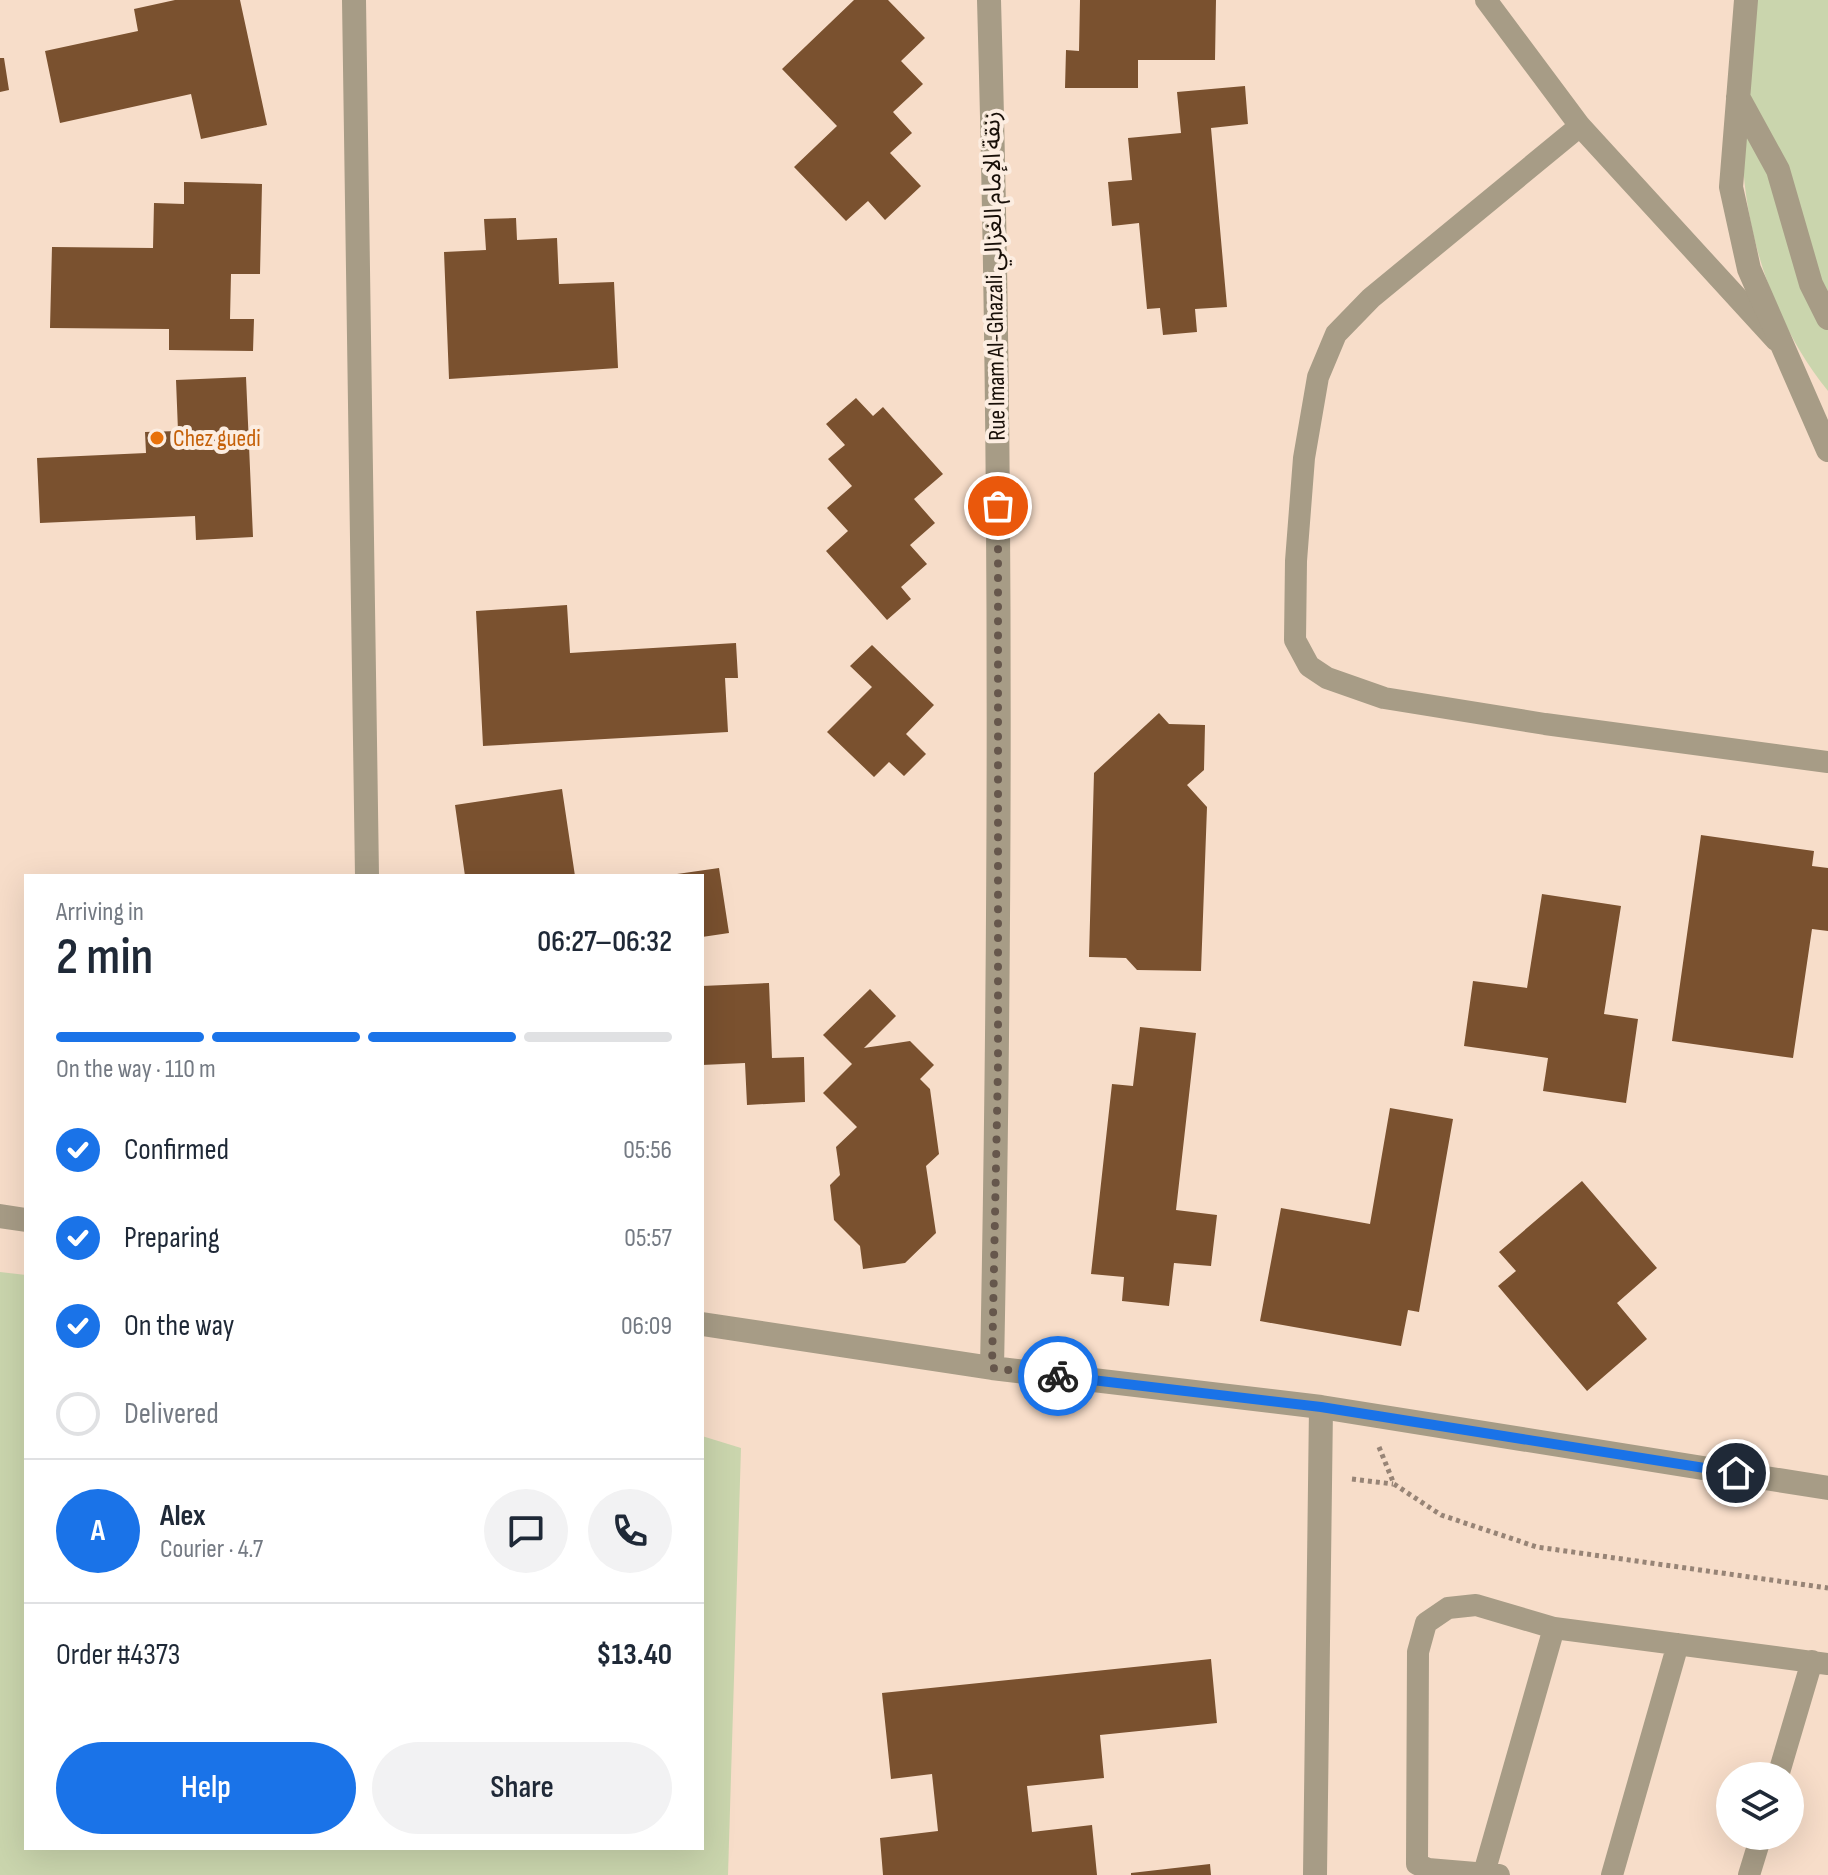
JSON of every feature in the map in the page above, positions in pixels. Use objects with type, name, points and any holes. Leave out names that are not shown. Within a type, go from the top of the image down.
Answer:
[{"type":"street","points":[[354,0],[367,874]]},
{"type":"street","name":"Rue Imam Al-Ghazali زنقة الإمام الغزالي","points":[[989,0],[999,601],[998,1064],[992,1368]]},
{"type":"street","points":[[1746,0],[1731,187],[1749,269],[1828,450]]},
{"type":"street","points":[[1738,97],[1778,170],[1811,284],[1828,318]]},
{"type":"street","points":[[0,1216],[24,1220]]},
{"type":"street","points":[[704,1324],[992,1368],[1321,1407],[1828,1488]]},
{"type":"street","points":[[1315,1875],[1321,1407]]},
{"type":"lane","points":[[1486,0],[1580,126],[1780,344]]},
{"type":"lane","points":[[1580,126],[1371,298],[1336,334],[1318,377],[1304,458],[1296,561],[1295,640],[1309,666],[1327,678],[1384,698],[1545,724],[1828,762]]},
{"type":"lane","points":[[1554,1628],[1491,1874],[1428,1869],[1417,1864],[1418,1652],[1426,1623],[1448,1608],[1476,1605],[1554,1628],[1820,1663],[1783,1762]]},
{"type":"lane","points":[[1612,1875],[1678,1644]]},
{"type":"lane","points":[[1749,1875],[1757,1850]]},
{"type":"path","points":[[1366,1415],[1394,1484]]},
{"type":"path","points":[[1320,1475],[1394,1484],[1441,1515],[1537,1547],[1828,1588]]},
{"type":"green space","points":[[1751,0],[1828,0],[1828,391],[1808,364],[1776,305],[1764,273],[1748,207],[1742,123]]},
{"type":"green space","points":[[0,1272],[24,1275],[24,1850],[704,1850],[704,1437],[741,1448],[728,1875],[0,1875]]},
{"type":"building","points":[[175,0],[240,0],[267,125],[201,139],[191,94],[60,123],[45,51],[138,31],[134,9]]},
{"type":"building","points":[[854,0],[888,0],[925,38],[901,61],[923,84],[893,112],[912,133],[890,153],[921,186],[885,220],[868,201],[846,221],[794,167],[837,126],[782,69]]},
{"type":"building","points":[[1080,0],[1216,0],[1215,60],[1138,60],[1138,88],[1065,88],[1066,50],[1079,51]]},
{"type":"building","points":[[0,58],[4,58],[9,90],[0,92]]},
{"type":"building","points":[[1245,86],[1248,124],[1211,128],[1227,307],[1195,309],[1197,332],[1163,335],[1160,308],[1147,309],[1139,223],[1112,226],[1108,182],[1132,180],[1128,138],[1181,133],[1177,92]]},
{"type":"building","points":[[184,182],[262,184],[260,274],[231,274],[230,319],[254,319],[253,351],[169,350],[169,329],[50,328],[52,247],[153,248],[154,203],[184,204]]},
{"type":"building","points":[[516,218],[517,240],[557,238],[559,284],[614,282],[618,368],[449,379],[444,252],[486,250],[484,219]]},
{"type":"building","points":[[246,377],[253,537],[196,540],[195,516],[40,523],[37,458],[146,453],[145,432],[178,431],[176,380]]},
{"type":"building","points":[[856,398],[873,416],[883,407],[943,474],[914,499],[935,523],[910,545],[927,564],[901,587],[911,599],[887,620],[826,551],[848,531],[827,508],[852,486],[828,459],[845,445],[826,424]]},
{"type":"building","points":[[567,605],[570,653],[736,643],[738,678],[725,678],[728,732],[483,746],[476,611]]},
{"type":"building","points":[[872,645],[934,705],[906,734],[926,754],[904,776],[889,762],[874,777],[827,732],[872,687],[850,666]]},
{"type":"building","points":[[1159,713],[1169,724],[1205,725],[1204,770],[1187,785],[1207,807],[1201,971],[1137,970],[1126,958],[1089,957],[1094,773]]},
{"type":"building","points":[[562,789],[575,874],[465,874],[455,805]]},
{"type":"building","points":[[1701,835],[1814,851],[1812,866],[1828,868],[1828,931],[1812,929],[1793,1058],[1672,1041]]},
{"type":"building","points":[[719,868],[729,933],[704,937],[704,874],[677,874]]},
{"type":"building","points":[[1542,894],[1621,906],[1604,1014],[1638,1019],[1626,1103],[1543,1091],[1548,1058],[1464,1046],[1473,981],[1527,988]]},
{"type":"building","points":[[769,983],[772,1058],[804,1057],[805,1102],[747,1105],[745,1063],[704,1065],[704,986]]},
{"type":"building","points":[[870,989],[896,1016],[864,1048],[910,1041],[934,1065],[920,1079],[930,1089],[939,1154],[926,1166],[936,1233],[905,1263],[863,1269],[860,1246],[834,1220],[830,1185],[840,1175],[836,1147],[857,1127],[823,1093],[852,1064],[823,1035]]},
{"type":"building","points":[[1140,1027],[1196,1033],[1176,1210],[1217,1215],[1211,1266],[1174,1263],[1169,1306],[1122,1301],[1124,1277],[1091,1274],[1112,1084],[1133,1086]]},
{"type":"building","points":[[1390,1108],[1453,1119],[1419,1312],[1408,1310],[1401,1346],[1260,1321],[1281,1208],[1370,1224]]},
{"type":"building","points":[[1582,1181],[1657,1268],[1617,1303],[1647,1339],[1587,1391],[1498,1286],[1516,1271],[1499,1252]]},
{"type":"building","points":[[1211,1659],[1217,1723],[1100,1735],[1104,1778],[1027,1786],[1032,1832],[1092,1825],[1097,1875],[883,1875],[880,1838],[938,1831],[932,1774],[891,1779],[882,1693]]},
{"type":"building","points":[[1210,1864],[1211,1875],[1131,1875],[1131,1873]]},
{"type":"way so far","points":[[998,506],[998,1064],[992,1368],[1058,1376]]},
{"type":"place","name":"Chez guedi","points":[[157,438]]},
{"type":"route","points":[[1058,1376],[1321,1407],[1736,1473]]}]
